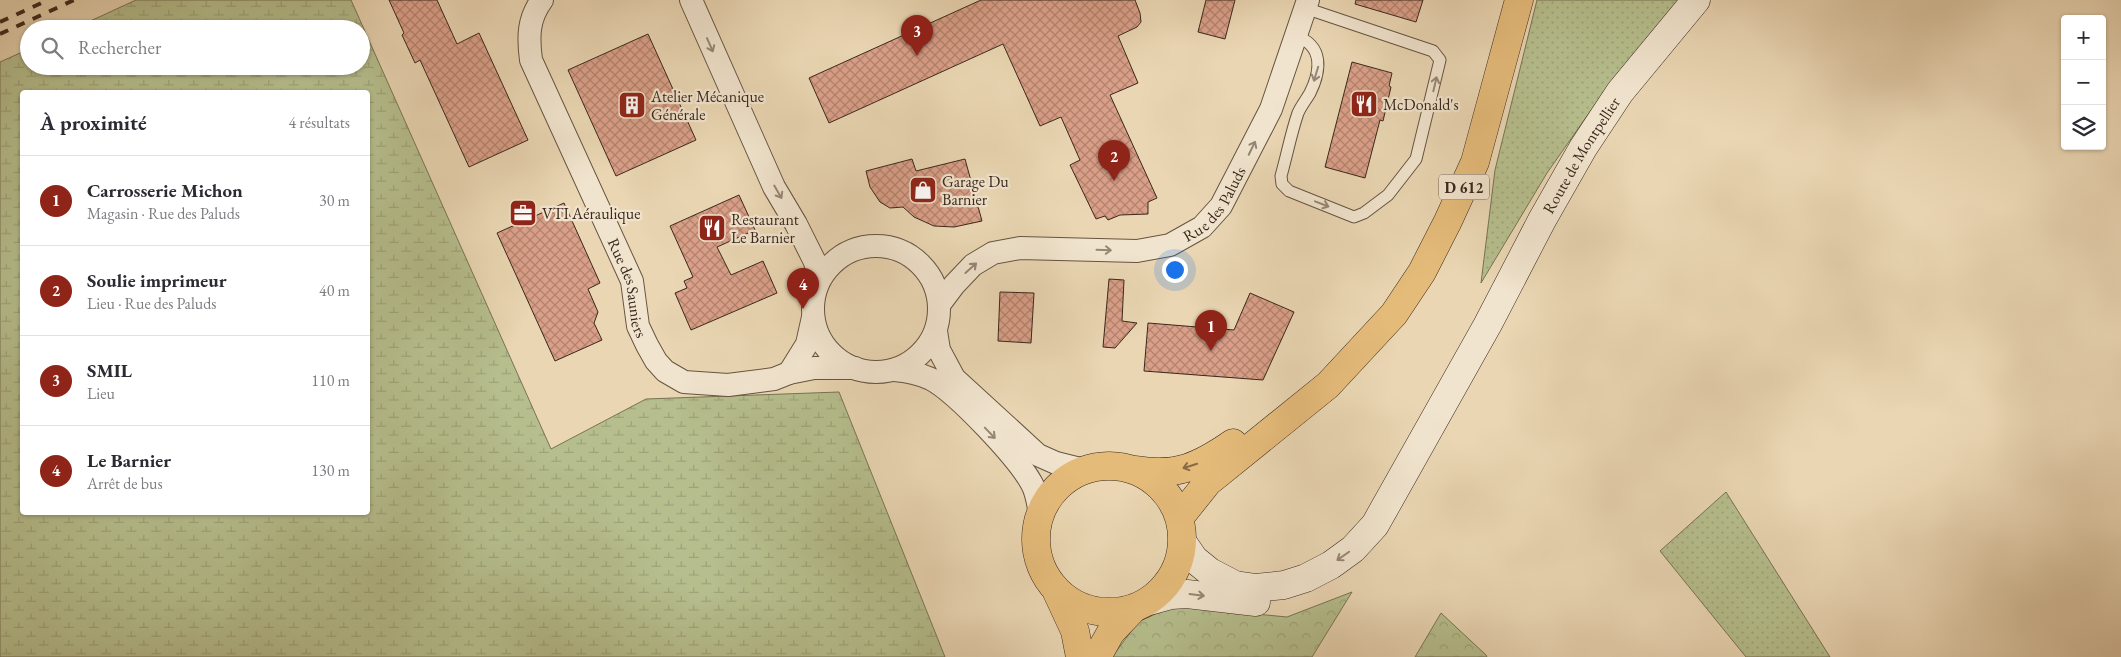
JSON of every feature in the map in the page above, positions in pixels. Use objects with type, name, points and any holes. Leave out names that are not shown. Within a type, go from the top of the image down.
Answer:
[{"type":"main road","name":"D 612","points":[[1181,530],[1208,482],[1328,385],[1394,314],[1422,272],[1471,171],[1500,77],[1519,0]]},
{"type":"main road","name":"Route de Montpellier","points":[[1488,324],[1542,220],[1583,148],[1620,92],[1696,0]]},
{"type":"main road","points":[[1080,657],[1074,631],[1056,589],[1043,570],[1036,548],[1037,525],[1040,514],[1047,499],[1057,487],[1070,477],[1084,470],[1109,465],[1135,470],[1158,484],[1167,493],[1194,560],[1210,572],[1235,585],[1256,588],[1284,585],[1306,578],[1330,565],[1353,549],[1374,526],[1488,324]]},
{"type":"main road","points":[[1056,589],[1066,598],[1091,610],[1105,612],[1141,605],[1171,594],[1268,603],[1290,600],[1314,593],[1338,582],[1365,562],[1388,536],[1406,504],[1488,324]]},
{"type":"main road","name":"D 612","points":[[1135,470],[1158,474],[1192,467],[1214,456],[1360,350]]},
{"type":"main road","points":[[1097,657],[1111,632],[1170,582],[1181,556],[1181,530]]},
{"type":"street","name":"Rue des Sauniers","points":[[542,0],[535,10],[530,23],[528,40],[531,60],[632,282],[638,326],[656,361],[674,378],[684,382],[699,384],[728,385],[751,383],[814,368],[855,368]]},
{"type":"street","points":[[690,0],[774,187],[796,224],[815,262],[819,281]]},
{"type":"street","name":"Rue des Paluds","points":[[939,305],[954,285],[973,265],[993,253],[1038,247],[1137,251],[1170,245],[1202,227],[1221,206],[1271,109],[1306,4]]},
{"type":"street","points":[[789,373],[807,344],[813,316],[814,298],[819,281],[827,268],[845,254],[866,246],[881,246],[903,252],[921,264],[931,277],[937,290],[939,305],[936,332],[939,350],[954,378],[1038,455],[1056,463],[1084,470]]},
{"type":"street","points":[[813,316],[816,330],[827,348],[842,362],[855,368],[881,372],[894,370],[913,372],[926,377],[955,397],[1019,462],[1037,493],[1040,514]]},
{"type":"street","points":[[894,370],[919,356],[929,345],[936,332]]},
{"type":"lane","points":[[1296,36],[1306,39],[1314,48],[1319,64],[1310,92],[1299,112],[1281,176],[1282,184],[1288,191],[1354,216],[1364,213],[1388,195],[1416,159],[1440,60],[1433,51],[1306,4]]},
{"type":"green space","points":[[136,0],[351,0],[360,20],[93,20]]},
{"type":"green space","points":[[1537,0],[1680,0],[1615,76],[1547,173],[1481,283],[1495,170]]},
{"type":"green space","points":[[370,43],[551,449],[646,399],[839,392],[945,657],[0,657],[0,62],[20,53],[20,75],[370,75]]},
{"type":"green space","points":[[1726,492],[1830,657],[1746,657],[1660,551]]},
{"type":"green space","points":[[1352,592],[1312,657],[1112,657],[1138,622],[1173,606],[1287,617]]},
{"type":"green space","points":[[1441,613],[1486,655],[1487,657],[1415,657]]},
{"type":"building","points":[[389,0],[437,0],[457,44],[479,33],[528,140],[469,167],[420,60],[415,63]]},
{"type":"building","points":[[981,0],[1135,0],[1141,22],[1137,27],[1118,36],[1138,83],[1110,95],[1157,198],[1148,202],[1148,214],[1120,215],[1108,220],[1105,216],[1096,219],[1070,165],[1080,160],[1061,117],[1040,126],[1003,44],[829,123],[809,78]]},
{"type":"building","points":[[1206,0],[1235,0],[1225,39],[1198,32]]},
{"type":"building","points":[[1356,0],[1423,0],[1416,22],[1355,4]]},
{"type":"building","name":"Atelier Mécanique Générale","points":[[648,34],[696,140],[616,176],[568,70]]},
{"type":"building","name":"McDonald's","points":[[1352,62],[1392,73],[1389,86],[1391,87],[1383,121],[1380,120],[1365,178],[1325,167]]},
{"type":"building","name":"Garage Du Barnier","points":[[912,159],[916,171],[965,159],[982,221],[954,227],[934,226],[914,217],[903,207],[890,208],[880,202],[870,187],[866,171]]},
{"type":"building","points":[[739,195],[755,230],[717,247],[731,275],[763,261],[777,293],[691,330],[675,293],[687,288],[684,281],[693,277],[670,226]]},
{"type":"building","points":[[564,203],[600,283],[588,289],[598,312],[594,323],[602,340],[555,361],[497,233]]},
{"type":"building","points":[[1109,279],[1124,280],[1122,321],[1137,323],[1115,348],[1103,347]]},
{"type":"building","points":[[1000,292],[1034,293],[1031,343],[998,341]]},
{"type":"building","points":[[1250,293],[1294,312],[1263,380],[1144,371],[1148,323],[1234,330]]},
{"type":"railway","points":[[0,22],[48,0]]},
{"type":"railway","points":[[30,20],[74,0]]},
{"type":"railway","points":[[0,34],[20,25]]},
{"type":"place","name":"SMIL","points":[[917,56]]},
{"type":"place","name":"McDonald's","points":[[1364,104]]},
{"type":"place","name":"Atelier Mécanique Générale","points":[[632,105]]},
{"type":"place","name":"Soulie imprimeur","points":[[1114,181]]},
{"type":"place","name":"Garage Du Barnier","points":[[923,190]]},
{"type":"place","name":"VTI Aéraulique","points":[[523,213]]},
{"type":"place","name":"Restaurant Le Barnier","points":[[712,228]]},
{"type":"place","name":"Le Barnier","points":[[803,309]]},
{"type":"place","name":"Carrosserie Michon","points":[[1211,351]]}]
